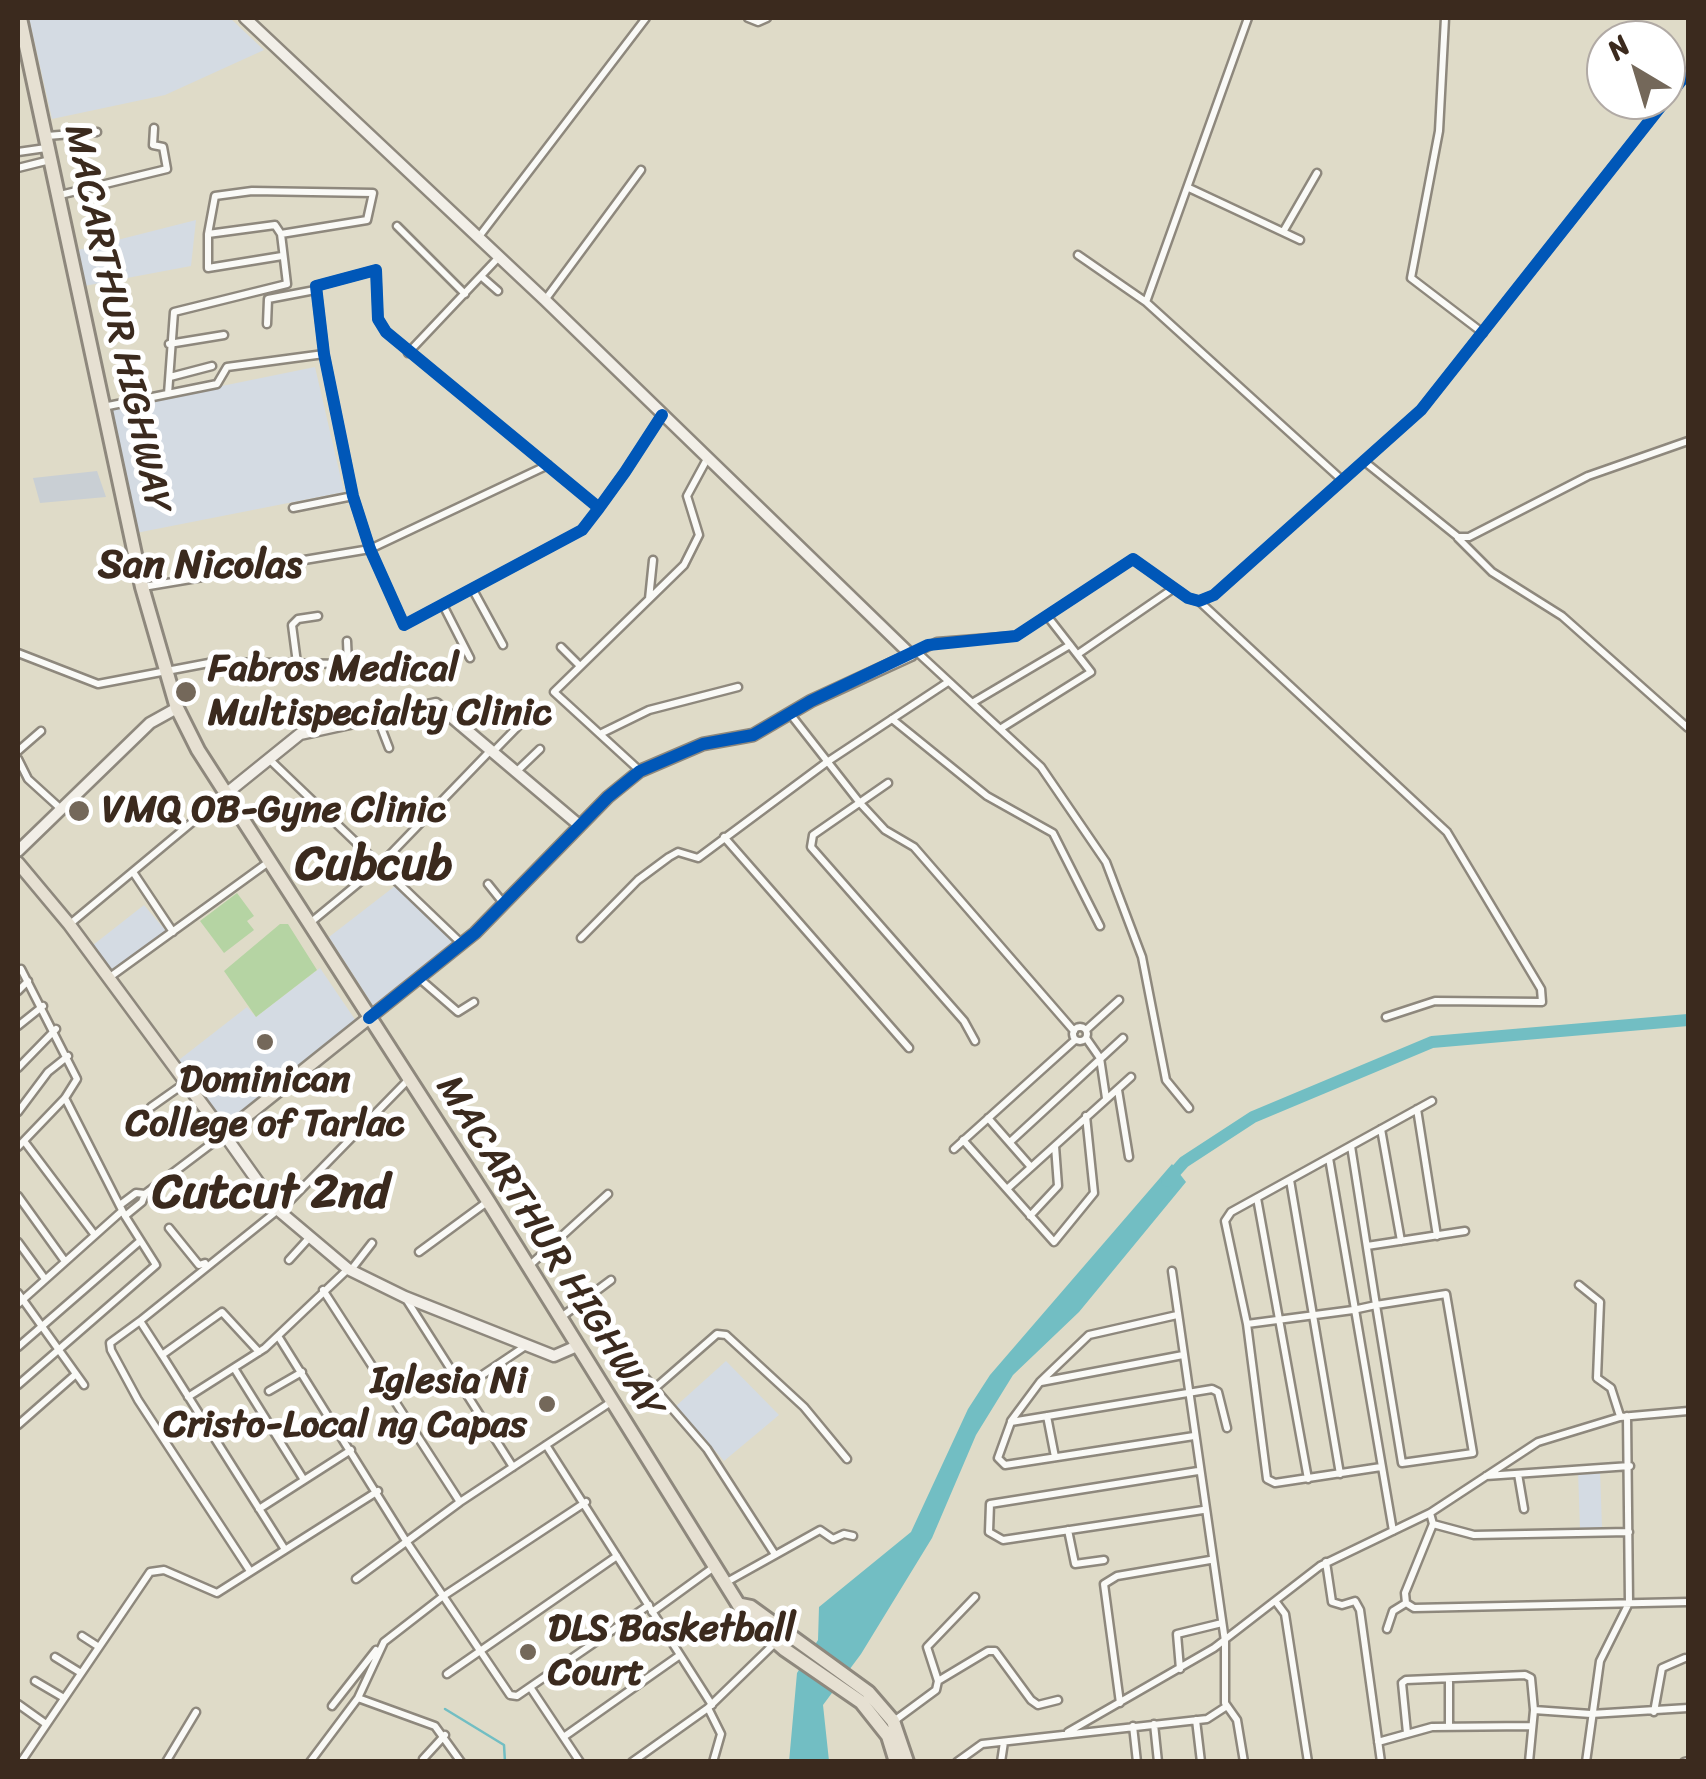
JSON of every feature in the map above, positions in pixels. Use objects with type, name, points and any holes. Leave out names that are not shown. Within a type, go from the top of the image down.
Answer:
[{"type":"highway","name":"MACARTHUR HIGHWAY","points":[[20,18],[24,64],[50,148],[142,587],[177,708],[745,1615],[893,1721],[907,1762]]},
{"type":"highway","name":"MACARTHUR HIGHWAY","points":[[864,1697],[888,1736],[896,1762]]},
{"type":"main road","points":[[18,863],[69,924],[224,1134],[369,1018]]},
{"type":"street","points":[[244,18],[545,300],[708,460],[1049,776],[1106,862],[1142,957],[1166,1080],[1189,1108]]},
{"type":"street","points":[[478,238],[646,18]]},
{"type":"street","points":[[748,18],[756,22],[767,18]]},
{"type":"street","points":[[1146,302],[1248,18]]},
{"type":"street","points":[[1445,18],[1438,131],[1411,278],[1416,287],[1483,333]]},
{"type":"street","points":[[1199,601],[1224,588],[1413,419],[1688,72]]},
{"type":"street","points":[[59,195],[164,170],[168,166],[163,146],[152,145],[154,128]]},
{"type":"street","points":[[18,152],[50,148],[98,132]]},
{"type":"street","points":[[18,168],[50,148]]},
{"type":"street","points":[[545,300],[640,170]]},
{"type":"street","points":[[1283,232],[1317,173]]},
{"type":"street","points":[[1189,188],[1300,240]]},
{"type":"street","points":[[281,234],[368,220],[373,194],[252,191],[215,196],[208,234],[208,268],[282,256]]},
{"type":"street","points":[[168,394],[171,317],[180,308],[285,288],[281,234],[272,225],[208,234]]},
{"type":"street","points":[[397,226],[466,294]]},
{"type":"street","points":[[1078,255],[1146,302],[1342,480]]},
{"type":"street","points":[[408,353],[498,258]]},
{"type":"street","points":[[599,508],[380,326],[376,270],[319,284],[316,290],[324,354],[354,496],[370,549],[404,625],[573,538],[599,508],[662,415]]},
{"type":"street","points":[[482,276],[498,290]]},
{"type":"street","points":[[267,324],[268,299],[316,290]]},
{"type":"street","points":[[168,344],[224,336]]},
{"type":"street","points":[[102,407],[217,384],[227,367],[324,354]]},
{"type":"street","points":[[170,377],[212,366]]},
{"type":"street","points":[[1458,537],[1488,530],[1588,476],[1688,441]]},
{"type":"street","points":[[640,771],[554,692],[684,565],[699,539],[686,502],[708,460]]},
{"type":"street","points":[[1365,462],[1458,537],[1492,572],[1562,616],[1688,728]]},
{"type":"street","points":[[142,587],[370,549],[548,465]]},
{"type":"street","points":[[293,508],[354,496]]},
{"type":"street","points":[[369,1018],[462,945],[580,825],[640,771],[702,744],[754,735],[937,642],[1016,636],[1132,559],[1199,601],[1447,832],[1540,989],[1542,1002],[1436,1001],[1386,1016]]},
{"type":"street","points":[[649,600],[653,560]]},
{"type":"street","points":[[1078,654],[1174,588]]},
{"type":"street","points":[[474,590],[503,645]]},
{"type":"street","points":[[443,606],[470,658]]},
{"type":"street","points":[[297,663],[294,622],[318,616]]},
{"type":"street","points":[[1000,729],[1091,672],[1048,617]]},
{"type":"street","points":[[347,642],[348,664]]},
{"type":"street","points":[[972,703],[1070,645]]},
{"type":"street","points":[[562,647],[580,666]]},
{"type":"street","points":[[18,653],[90,684],[214,662],[363,666]]},
{"type":"street","points":[[581,938],[638,880],[670,857],[678,852],[698,858],[827,762],[948,682]]},
{"type":"street","points":[[600,734],[649,710],[738,687]]},
{"type":"street","points":[[69,924],[300,734],[436,704],[580,825]]},
{"type":"street","points":[[18,851],[150,723],[177,708]]},
{"type":"street","points":[[309,924],[378,866],[530,714]]},
{"type":"street","points":[[791,714],[860,803],[885,830],[914,847],[1080,1033],[1100,1058],[1106,1099]]},
{"type":"street","points":[[377,717],[390,748]]},
{"type":"street","points":[[892,719],[986,796],[1052,833],[1100,926]]},
{"type":"street","points":[[18,751],[41,731]]},
{"type":"street","points":[[515,773],[540,749]]},
{"type":"street","points":[[268,758],[462,945]]},
{"type":"street","points":[[18,759],[28,779],[61,808]]},
{"type":"street","points":[[888,783],[813,835],[810,846],[964,1021],[976,1041]]},
{"type":"street","points":[[724,837],[909,1048]]},
{"type":"street","points":[[109,978],[270,861]]},
{"type":"street","points":[[133,872],[172,932]]},
{"type":"street","points":[[488,884],[504,904]]},
{"type":"street","points":[[21,969],[56,1029],[77,1078],[66,1098],[23,1141]]},
{"type":"street","points":[[420,979],[458,1012],[474,1002]]},
{"type":"street","points":[[18,991],[28,981]]},
{"type":"street","points":[[954,1149],[1119,1000]]},
{"type":"street","points":[[18,1026],[43,1006]]},
{"type":"street","points":[[18,1068],[56,1029]]},
{"type":"street","points":[[1010,1142],[1124,1038]]},
{"type":"street","points":[[18,1112],[48,1072],[68,1056]]},
{"type":"street","points":[[1007,1189],[1131,1077]]},
{"type":"street","points":[[250,1571],[138,1400],[110,1343],[279,1211],[408,1080]]},
{"type":"street","points":[[151,1106],[185,1083]]},
{"type":"street","points":[[1118,1089],[1129,1157]]},
{"type":"street","points":[[18,1384],[156,1265],[122,1211],[66,1098]]},
{"type":"street","points":[[160,1131],[198,1100]]},
{"type":"street","points":[[1381,1467],[1308,1479],[1267,1479],[1247,1324],[1225,1220],[1257,1198],[1432,1101]]},
{"type":"street","points":[[1416,1109],[1436,1236]]},
{"type":"street","points":[[963,1140],[1054,1242],[1094,1193],[1086,1116]]},
{"type":"street","points":[[988,1118],[1032,1167]]},
{"type":"street","points":[[18,1127],[23,1141],[94,1234]]},
{"type":"street","points":[[1382,1129],[1401,1241]]},
{"type":"street","points":[[84,1386],[19,1299],[122,1211],[136,1193],[145,1194],[224,1134],[279,1211],[350,1270],[405,1297],[554,1356],[577,1346]]},
{"type":"street","points":[[1030,1216],[1058,1186],[1055,1146]]},
{"type":"street","points":[[1247,1324],[1352,1310],[1376,1305],[1446,1294],[1473,1453],[1402,1463],[1376,1305],[1351,1146]]},
{"type":"street","points":[[1329,1158],[1352,1310],[1393,1531]]},
{"type":"street","points":[[1290,1180],[1340,1474]]},
{"type":"street","points":[[528,1267],[608,1194]]},
{"type":"street","points":[[18,1196],[64,1260]]},
{"type":"street","points":[[1257,1198],[1308,1479]]},
{"type":"street","points":[[420,1252],[488,1202]]},
{"type":"street","points":[[169,1228],[199,1265],[214,1260]]},
{"type":"street","points":[[1367,1246],[1464,1231]]},
{"type":"street","points":[[289,1260],[309,1238]]},
{"type":"street","points":[[18,1347],[140,1240]]},
{"type":"street","points":[[18,1242],[44,1279]]},
{"type":"street","points":[[188,1397],[259,1352],[323,1290],[350,1270],[372,1243]]},
{"type":"street","points":[[1172,1270],[1210,1560],[1222,1622],[1227,1706],[1237,1720],[1244,1762]]},
{"type":"street","points":[[559,1318],[611,1280]]},
{"type":"street","points":[[1579,1285],[1600,1302],[1597,1378],[1611,1388],[1624,1416],[1630,1466],[1629,1603],[1600,1661],[1586,1762]]},
{"type":"street","points":[[323,1290],[460,1502]]},
{"type":"street","points":[[405,1297],[513,1467]]},
{"type":"street","points":[[162,1355],[220,1312],[259,1352]]},
{"type":"street","points":[[1177,1316],[1089,1335],[1040,1382],[1011,1422],[998,1458],[1000,1464],[1194,1436]]},
{"type":"street","points":[[140,1322],[285,1549]]},
{"type":"street","points":[[654,1389],[717,1334],[726,1336],[790,1394],[847,1459]]},
{"type":"street","points":[[278,1336],[442,1597],[510,1696],[530,1687],[714,1567]]},
{"type":"street","points":[[463,1388],[528,1344]]},
{"type":"street","points":[[1040,1382],[1183,1355]]},
{"type":"street","points":[[630,1360],[717,1463],[774,1553]]},
{"type":"street","points":[[234,1368],[304,1480]]},
{"type":"street","points":[[269,1391],[302,1372]]},
{"type":"street","points":[[18,1425],[76,1374]]},
{"type":"street","points":[[1011,1422],[1216,1390],[1227,1428]]},
{"type":"street","points":[[356,1579],[460,1502],[611,1402]]},
{"type":"street","points":[[1068,1732],[1224,1641],[1326,1562],[1430,1513],[1538,1442],[1624,1416],[1688,1411]]},
{"type":"street","points":[[1047,1416],[1055,1457]]},
{"type":"street","points":[[546,1445],[586,1502],[710,1706],[721,1734],[713,1762]]},
{"type":"street","points":[[259,1509],[351,1450]]},
{"type":"street","points":[[1482,1476],[1630,1466]]},
{"type":"street","points":[[1198,1471],[987,1508],[990,1532],[996,1539],[1204,1510]]},
{"type":"street","points":[[1518,1474],[1524,1509]]},
{"type":"street","points":[[20,1762],[154,1570],[213,1594],[378,1491]]},
{"type":"street","points":[[332,1706],[381,1646],[442,1597],[586,1502]]},
{"type":"street","points":[[1430,1513],[1433,1524],[1405,1594],[1406,1602],[1414,1608],[1688,1602]]},
{"type":"street","points":[[1433,1524],[1474,1535],[1629,1532]]},
{"type":"street","points":[[725,1583],[820,1530],[832,1539],[844,1534],[853,1536]]},
{"type":"street","points":[[1068,1530],[1075,1564],[1104,1560]]},
{"type":"street","points":[[447,1674],[617,1556]]},
{"type":"street","points":[[1120,1703],[1104,1584],[1118,1576],[1210,1560]]},
{"type":"street","points":[[1326,1562],[1332,1602],[1342,1605],[1355,1601],[1360,1610],[1381,1762]]},
{"type":"street","points":[[893,1721],[936,1690],[938,1681],[927,1647],[975,1597]]},
{"type":"street","points":[[1276,1602],[1285,1614],[1308,1762]]},
{"type":"street","points":[[1387,1630],[1393,1611],[1406,1602]]},
{"type":"street","points":[[1180,1669],[1176,1634],[1222,1622]]},
{"type":"street","points":[[82,1636],[99,1647]]},
{"type":"street","points":[[632,1762],[710,1706],[783,1643]]},
{"type":"street","points":[[310,1762],[358,1698],[381,1646]]},
{"type":"street","points":[[938,1681],[988,1651],[995,1651],[1030,1700],[1038,1704],[1058,1700]]},
{"type":"street","points":[[564,1736],[680,1655]]},
{"type":"street","points":[[56,1657],[81,1673]]},
{"type":"street","points":[[1654,1712],[1662,1668],[1685,1658]]},
{"type":"street","points":[[1407,1734],[1403,1682],[1525,1674],[1531,1678],[1534,1710],[1530,1762]]},
{"type":"street","points":[[1449,1680],[1449,1726]]},
{"type":"street","points":[[36,1681],[64,1698]]},
{"type":"street","points":[[530,1687],[580,1762]]},
{"type":"street","points":[[358,1698],[430,1724],[444,1735],[462,1762]]},
{"type":"street","points":[[18,1704],[46,1724]]},
{"type":"street","points":[[957,1762],[982,1744],[1196,1720],[1227,1706]]},
{"type":"street","points":[[1534,1710],[1591,1714],[1688,1708]]},
{"type":"street","points":[[166,1762],[196,1712]]},
{"type":"street","points":[[1196,1720],[1201,1762]]},
{"type":"street","points":[[1154,1724],[1158,1762]]},
{"type":"street","points":[[1132,1726],[1137,1762]]},
{"type":"street","points":[[1378,1742],[1449,1726],[1531,1726]]},
{"type":"street","points":[[422,1759],[444,1735]]},
{"type":"street","points":[[1002,1762],[1004,1742]]},
{"type":"shaded area","points":[[29,18],[230,18],[264,50],[165,95],[52,119]]},
{"type":"shaded area","points":[[196,220],[191,266],[79,287],[74,251]]},
{"type":"shaded area","points":[[315,367],[344,492],[136,533],[109,409]]},
{"type":"shaded area","points":[[97,471],[106,497],[40,503],[33,478]]},
{"type":"shaded area","points":[[395,886],[457,942],[374,1007],[329,937]]},
{"type":"shaded area","points":[[144,905],[166,931],[108,975],[88,949]]},
{"type":"shaded area","name":"Dominican College of Tarlac","points":[[320,968],[356,1021],[223,1125],[175,1063],[247,1007],[256,1017]]},
{"type":"shaded area","points":[[726,1361],[779,1415],[724,1461],[676,1406]]},
{"type":"shaded area","points":[[1578,1470],[1600,1470],[1602,1528],[1580,1530]]},
{"type":"green space","points":[[237,893],[254,916],[247,921],[254,930],[224,953],[200,921]]},
{"type":"green space","points":[[280,924],[288,924],[317,970],[256,1017],[224,971]]},
{"type":"water","points":[[1172,1164],[1186,1182],[1079,1312],[1013,1375],[976,1435],[932,1538],[861,1654],[823,1705],[829,1761],[789,1762],[797,1673],[818,1640],[819,1607],[911,1532],[968,1409],[990,1375]]},
{"type":"waterway","points":[[1167,1181],[1184,1162],[1253,1117],[1432,1042],[1688,1020]]},
{"type":"waterway","points":[[445,1709],[504,1745],[505,1762]]},
{"type":"cycle path","points":[[369,1018],[475,933],[608,797],[640,771],[703,744],[753,735],[811,701],[928,645],[1016,636],[1133,559],[1188,598],[1199,601],[1214,595],[1421,410],[1688,72]]},
{"type":"cycle path","points":[[599,508],[386,332],[378,319],[376,270],[316,286],[324,354],[353,496],[370,549],[404,625],[582,530],[599,508],[625,472],[662,415]]},
{"type":"place","name":"Fabros Medical Multispecialty Clinic","points":[[186,692]]},
{"type":"place","name":"VMQ OB-Gyne Clinic","points":[[79,811]]},
{"type":"place","name":"Dominican College of Tarlac","points":[[265,1042]]},
{"type":"place","name":"Iglesia Ni Cristo-Local ng Capas","points":[[547,1404]]},
{"type":"place","name":"DLS Basketball Court","points":[[528,1652]]},
{"type":"district","name":"San Nicolas","points":[[200,567]]},
{"type":"district","name":"Cubcub","points":[[374,867]]},
{"type":"district","name":"Cutcut 2nd","points":[[271,1195]]}]
